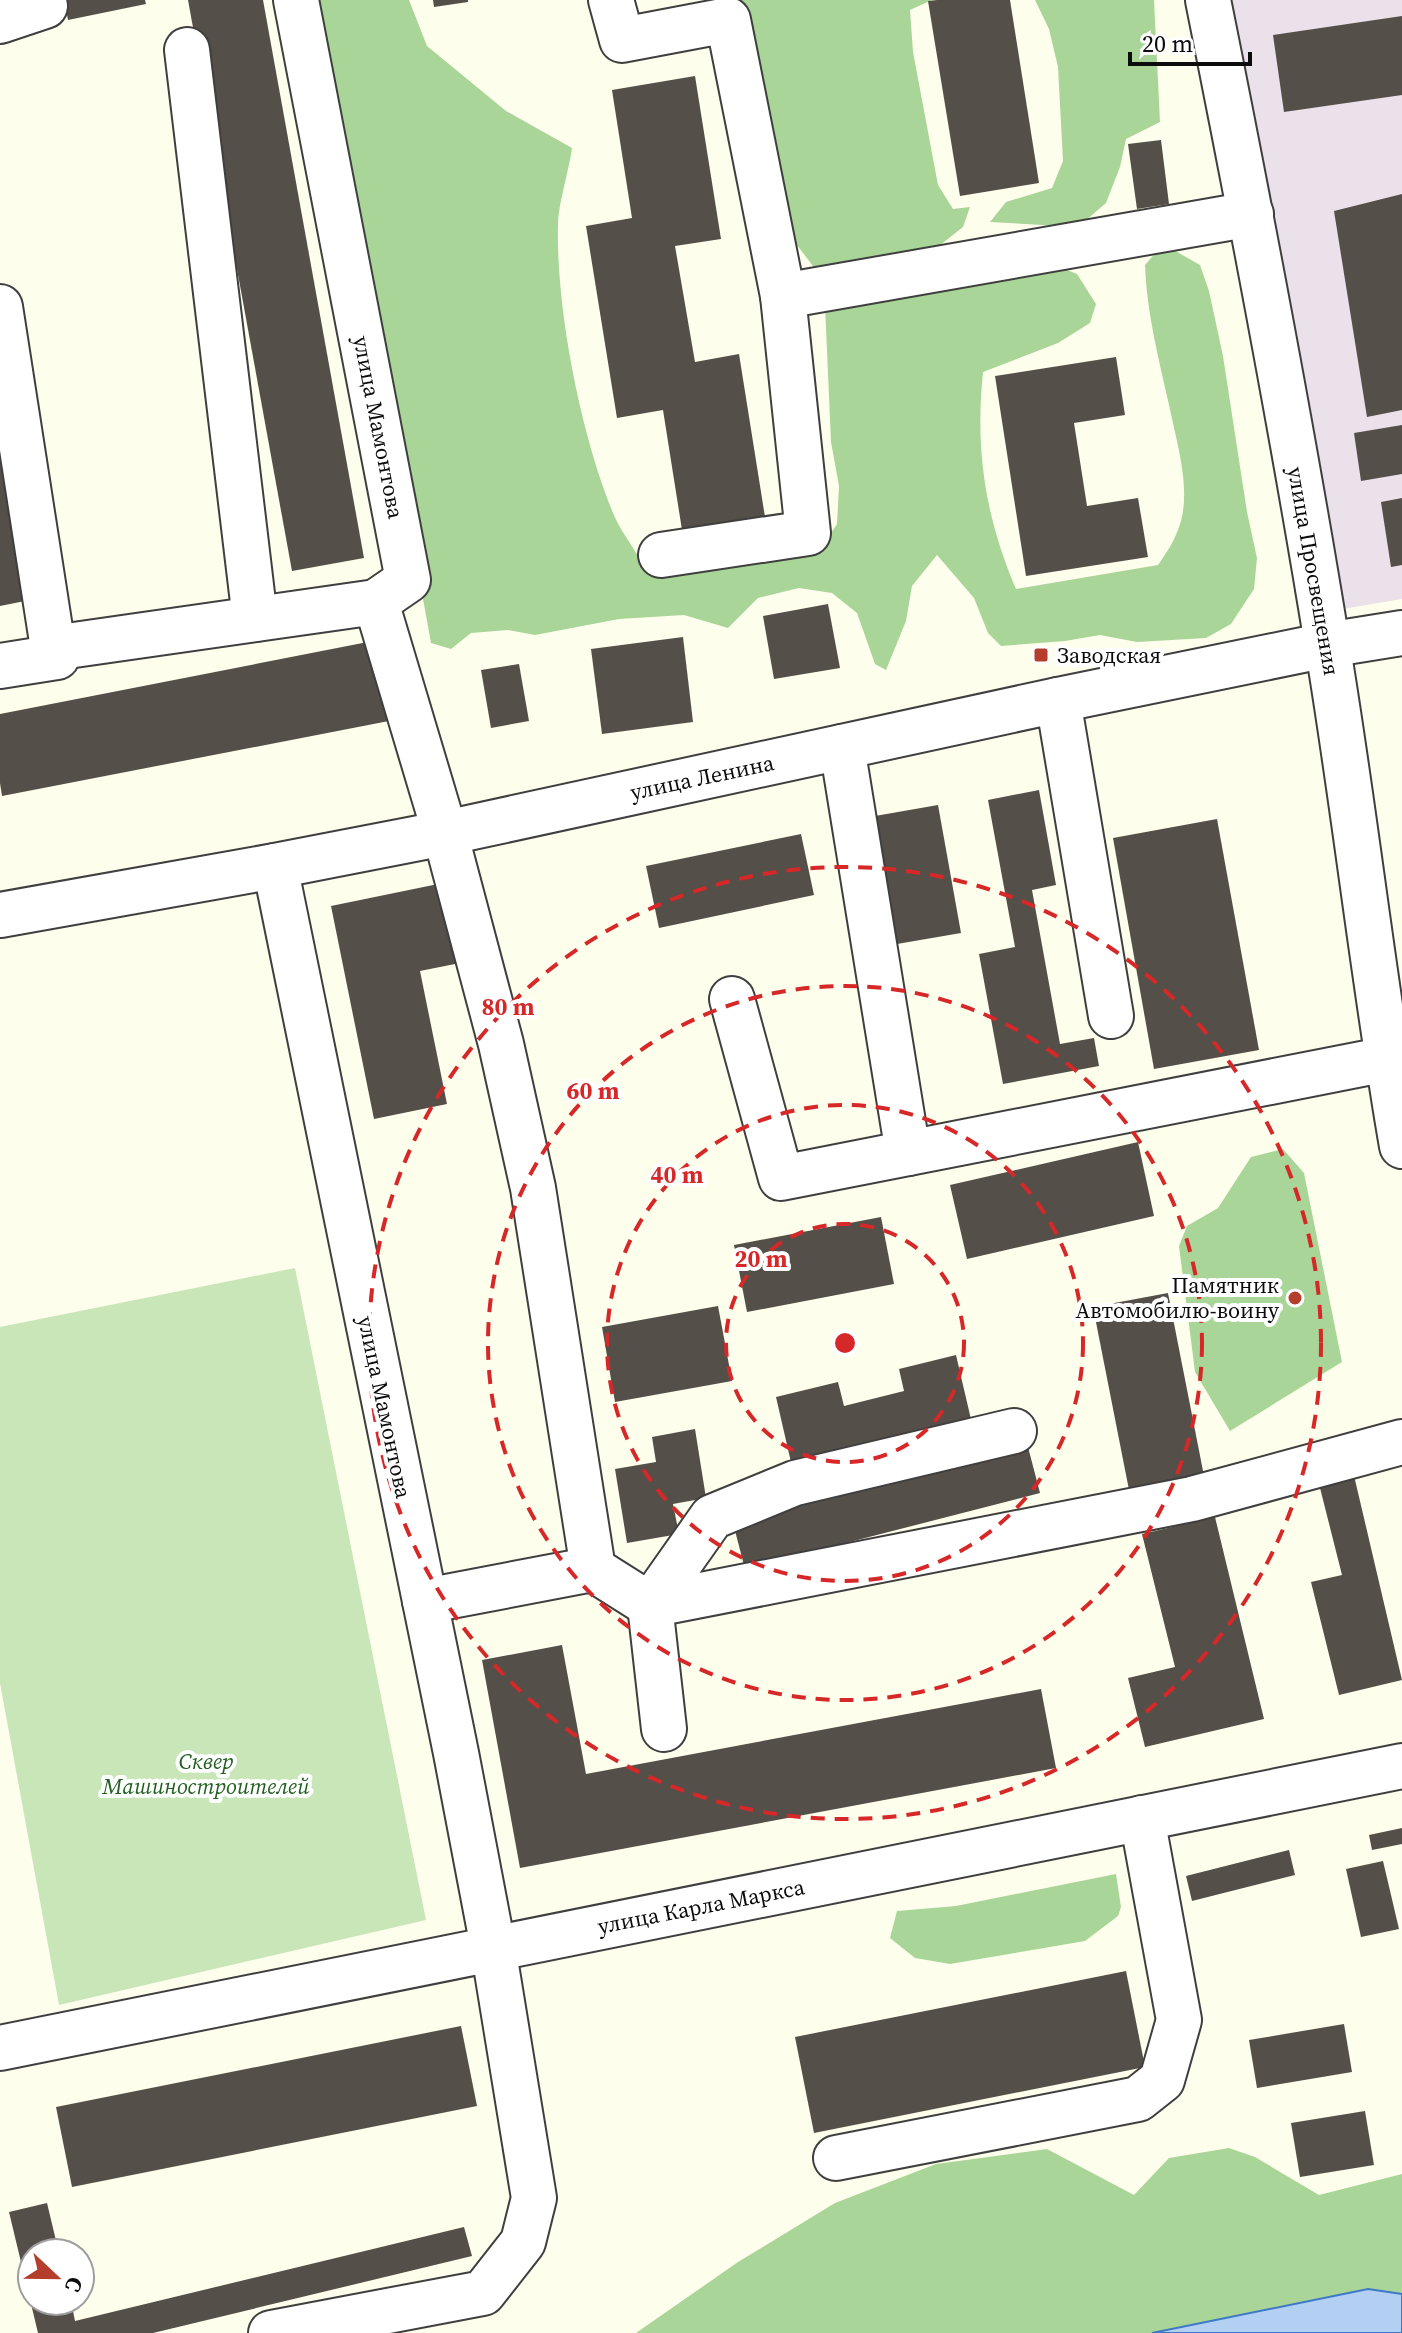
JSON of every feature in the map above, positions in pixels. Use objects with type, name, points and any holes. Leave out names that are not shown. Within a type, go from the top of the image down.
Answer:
[{"type":"street","name":"улица Мамонтова","points":[[296,0],[408,580],[376,602]]},
{"type":"street","points":[[611,0],[622,40],[728,20],[783,296],[808,533],[661,555]]},
{"type":"street","points":[[1208,0],[1215,0]]},
{"type":"street","name":"улица Просвещения","points":[[1208,0],[1251,214],[1327,645],[1402,1146]]},
{"type":"street","points":[[0,21],[45,6]]},
{"type":"street","points":[[187,50],[255,619]]},
{"type":"street","points":[[783,296],[1251,214]]},
{"type":"street","points":[[0,307],[53,648],[57,657],[0,666]]},
{"type":"street","points":[[53,648],[376,602],[445,833],[501,1044],[533,1188],[593,1569]]},
{"type":"street","name":"улица Ленина","points":[[0,915],[445,833],[1058,700],[1327,645],[1402,633]]},
{"type":"street","points":[[1058,700],[1111,1016]]},
{"type":"street","points":[[842,747],[908,1153]]},
{"type":"street","name":"улица Мамонтова","points":[[271,2333],[483,2293],[523,2242],[534,2198],[493,1947],[275,866]]},
{"type":"street","points":[[732,999],[781,1178],[1387,1059]]},
{"type":"street","points":[[664,1729],[650,1605],[712,1517],[795,1483],[1014,1431]]},
{"type":"street","points":[[425,1601],[593,1569],[650,1605],[1192,1499],[1402,1442]]},
{"type":"street","name":"улица Карла Маркса","points":[[0,2048],[1402,1766]]},
{"type":"street","points":[[836,2158],[1138,2099],[1162,2080],[1179,2020],[1142,1818]]},
{"type":"shaded area","points":[[1216,0],[1402,0],[1402,599],[1331,611]]},
{"type":"green space","points":[[315,0],[409,0],[427,46],[506,111],[572,148],[558,226],[558,259],[566,333],[581,410],[601,482],[616,519],[641,561],[822,546],[837,524],[839,486],[831,442],[825,305],[1060,267],[1077,274],[1096,304],[1090,323],[1058,343],[983,372],[980,429],[985,482],[1005,562],[1016,589],[1158,565],[1179,527],[1184,497],[1181,460],[1146,285],[1145,265],[1163,244],[1200,265],[1209,291],[1257,558],[1254,589],[1231,624],[1206,638],[1137,642],[1100,635],[1001,646],[988,633],[974,598],[937,555],[912,586],[906,621],[886,670],[875,664],[857,613],[832,593],[799,588],[758,598],[728,628],[684,615],[619,619],[535,635],[508,630],[471,633],[451,649],[431,643]]},
{"type":"green space","points":[[739,0],[932,0],[910,10],[913,52],[938,185],[953,209],[970,207],[963,227],[925,257],[819,274],[787,232],[747,19]]},
{"type":"green space","points":[[1035,0],[1154,0],[1160,122],[1126,139],[1120,167],[1106,203],[1078,227],[990,222],[1006,202],[1052,188],[1063,161],[1058,67],[1049,29]]},
{"type":"green space","points":[[1283,1149],[1304,1173],[1342,1362],[1230,1431],[1195,1372],[1179,1246],[1187,1226],[1218,1208],[1251,1157]]},
{"type":"green space","name":"Сквер Машиностроителей","points":[[295,1268],[426,1920],[59,2005],[0,1683],[0,1327]]},
{"type":"green space","points":[[1116,1874],[1121,1907],[1118,1916],[1085,1941],[950,1964],[915,1958],[890,1938],[897,1911],[956,1906]]},
{"type":"green space","points":[[1229,2148],[1255,2157],[1319,2195],[1402,2174],[1402,2294],[1367,2289],[1152,2333],[636,2333],[738,2262],[835,2203],[936,2164],[1047,2149],[1134,2195],[1169,2158]]},
{"type":"water","points":[[1368,2289],[1402,2294],[1402,2333],[1152,2333]]},
{"type":"building","points":[[64,0],[145,0],[146,4],[68,20]]},
{"type":"building","points":[[188,0],[263,0],[364,558],[292,571]]},
{"type":"building","points":[[433,0],[468,0],[468,2],[434,7]]},
{"type":"building","points":[[1010,0],[1039,183],[960,196],[928,1]]},
{"type":"building","points":[[1402,16],[1402,95],[1284,112],[1273,35]]},
{"type":"building","points":[[695,76],[721,239],[675,246],[695,362],[739,354],[765,517],[682,530],[663,410],[617,418],[586,226],[632,218],[612,90]]},
{"type":"building","points":[[1161,140],[1169,204],[1137,209],[1128,144]]},
{"type":"building","points":[[1402,194],[1402,410],[1367,417],[1334,211]]},
{"type":"building","points":[[1116,357],[1125,415],[1074,423],[1087,506],[1138,498],[1148,557],[1026,576],[995,376]]},
{"type":"building","points":[[1402,425],[1402,474],[1361,481],[1354,433]]},
{"type":"building","points":[[0,428],[35,599],[0,606]]},
{"type":"building","points":[[1402,498],[1402,565],[1391,567],[1381,502]]},
{"type":"building","points":[[828,604],[840,668],[774,679],[763,616]]},
{"type":"building","points":[[683,637],[693,722],[602,734],[591,649]]},
{"type":"building","points":[[378,640],[394,720],[2,796],[0,714]]},
{"type":"building","points":[[519,664],[529,721],[491,728],[481,670]]},
{"type":"building","points":[[1039,790],[1056,885],[1032,890],[1060,1044],[1094,1038],[1099,1066],[1003,1084],[979,954],[1015,947],[988,800]]},
{"type":"building","points":[[938,805],[961,933],[897,944],[875,816]]},
{"type":"building","points":[[1217,819],[1259,1050],[1154,1069],[1113,838]]},
{"type":"building","points":[[801,834],[814,895],[659,928],[646,866]]},
{"type":"building","points":[[443,883],[460,963],[420,971],[447,1104],[374,1119],[331,906]]},
{"type":"building","points":[[1138,1142],[1154,1216],[967,1259],[950,1185]]},
{"type":"building","points":[[881,1217],[894,1284],[747,1312],[734,1245]]},
{"type":"building","points":[[1168,1293],[1205,1481],[1130,1495],[1093,1307]]},
{"type":"building","points":[[718,1306],[732,1381],[615,1402],[602,1327]]},
{"type":"building","points":[[956,1355],[973,1428],[793,1471],[776,1397],[838,1382],[844,1406],[904,1391],[899,1369]]},
{"type":"building","points":[[695,1429],[706,1498],[673,1504],[679,1534],[627,1543],[615,1469],[656,1462],[652,1437]]},
{"type":"building","points":[[1028,1447],[1040,1493],[745,1569],[733,1523]]},
{"type":"building","points":[[1352,1467],[1402,1680],[1339,1695],[1311,1582],[1342,1575],[1317,1476]]},
{"type":"building","points":[[1215,1517],[1264,1719],[1145,1747],[1128,1678],[1175,1667],[1142,1534]]},
{"type":"building","points":[[562,1645],[586,1774],[1041,1689],[1056,1768],[520,1868],[482,1660]]},
{"type":"building","points":[[1402,1828],[1402,1844],[1372,1850],[1369,1835]]},
{"type":"building","points":[[1289,1850],[1295,1875],[1192,1901],[1186,1876]]},
{"type":"building","points":[[1383,1861],[1399,1929],[1361,1937],[1346,1869]]},
{"type":"building","points":[[1126,1971],[1145,2067],[814,2133],[795,2037]]},
{"type":"building","points":[[1344,2024],[1352,2072],[1257,2088],[1249,2040]]},
{"type":"building","points":[[461,2026],[477,2106],[72,2187],[56,2107]]},
{"type":"building","points":[[1365,2111],[1374,2165],[1300,2177],[1291,2123]]},
{"type":"building","points":[[47,2203],[55,2237],[16,2237],[16,2241],[9,2212]]},
{"type":"building","points":[[464,2227],[472,2256],[153,2333],[38,2333],[34,2317],[74,2317],[75,2321],[96,2317]]},
{"type":"place","name":"Заводская","points":[[1041,655]]},
{"type":"place","name":"Памятник Автомобилю-воину","points":[[1295,1298]]}]
